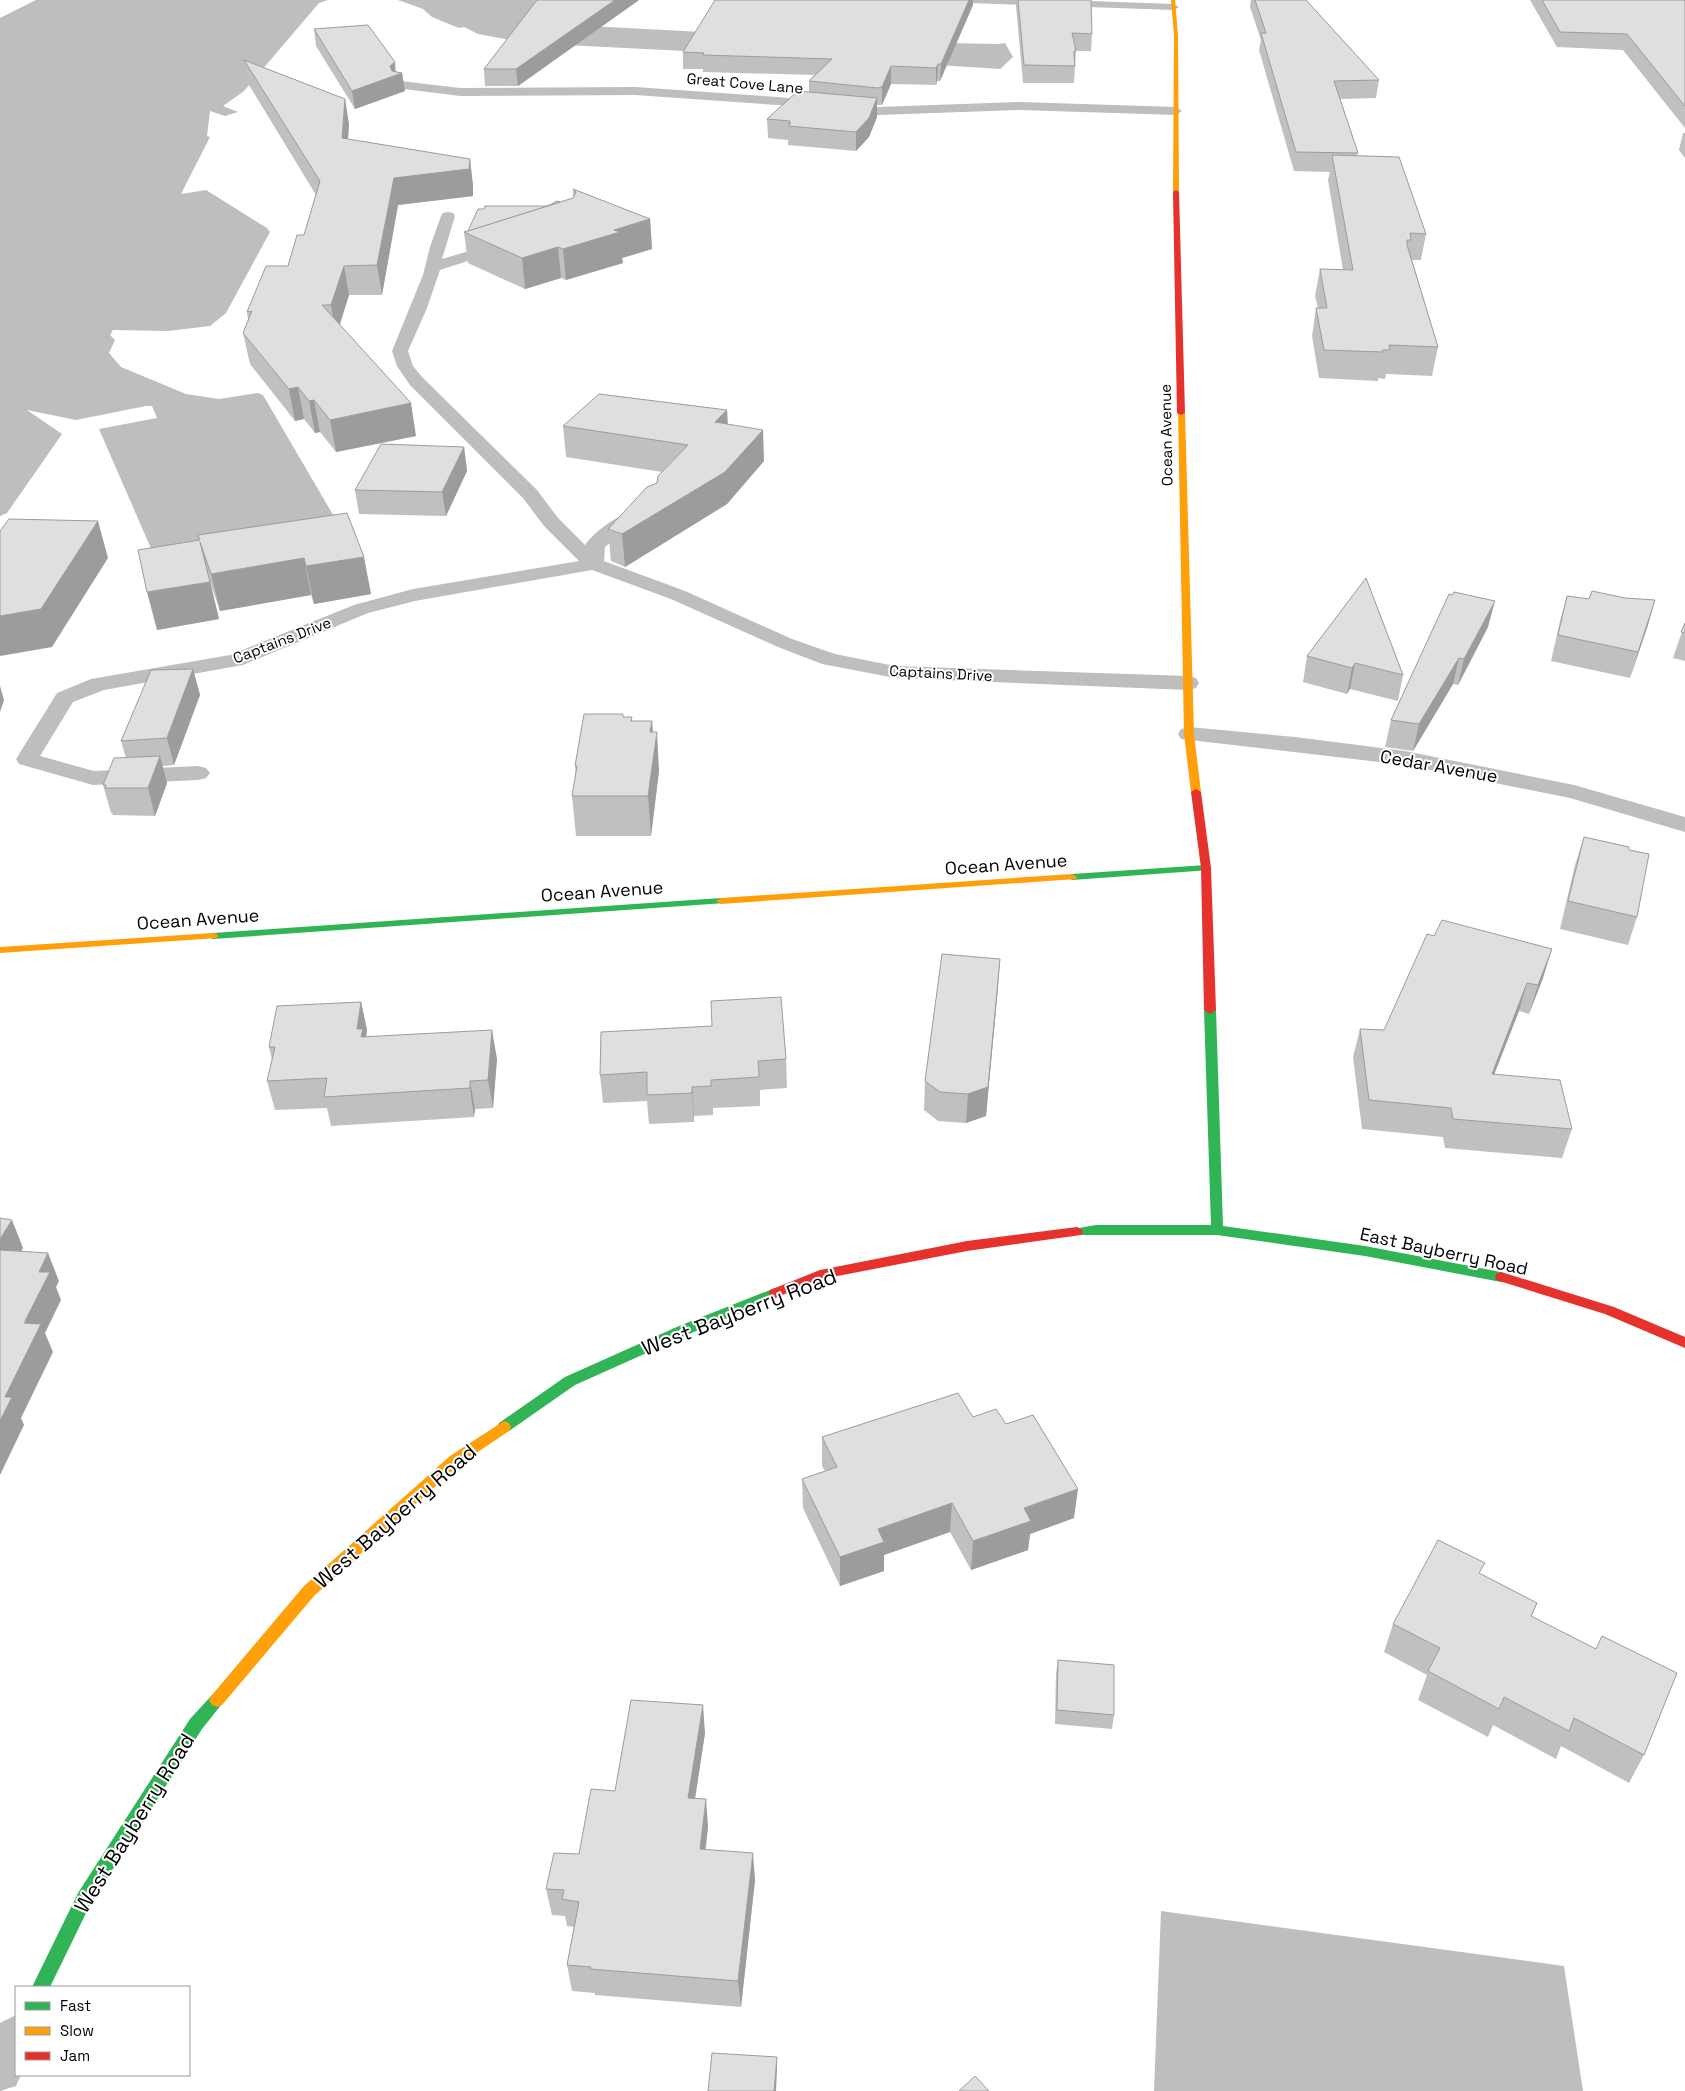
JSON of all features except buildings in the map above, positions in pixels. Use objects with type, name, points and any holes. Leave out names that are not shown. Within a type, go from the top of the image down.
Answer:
[{"type":"street","points":[[969,0],[1174,3]]},
{"type":"street","name":"Ocean Avenue","points":[[1174,3],[1176,36],[1176,202],[1181,480],[1189,734],[1206,868],[1217,1230]]},
{"type":"street","name":"Great Cove Lane","points":[[400,85],[460,92],[635,91],[778,100],[878,111],[1019,106],[1176,111]]},
{"type":"street","name":"Captains Drive","points":[[448,216],[419,308],[400,351],[405,366],[416,381],[530,494],[551,522],[594,564],[678,595],[784,643],[830,659],[895,672],[1188,683]]},
{"type":"street","points":[[433,268],[515,240]]},
{"type":"street","points":[[594,564],[595,545],[623,522],[650,510]]},
{"type":"street","name":"Captains Drive","points":[[198,772],[93,778],[27,760],[65,698],[99,684],[235,660],[361,609],[413,595],[594,564]]},
{"type":"street","name":"Cedar Avenue","points":[[1189,734],[1295,744],[1405,758],[1574,792],[1685,825]]},
{"type":"street","name":"Ocean Avenue","points":[[0,950],[1206,868]]},
{"type":"street","name":"West Bayberry Road","points":[[41,1986],[84,1899],[196,1724],[309,1591],[455,1460],[570,1381],[684,1330],[820,1275],[966,1246],[1096,1230],[1217,1230]]},
{"type":"street","name":"East Bayberry Road","points":[[1217,1230],[1365,1251],[1494,1275],[1609,1310],[1685,1343]]},
{"type":"street","points":[[0,2070],[15,2039]]},
{"type":"shaded area","points":[[36,0],[328,0],[319,3],[244,91],[223,106],[238,112],[225,116],[210,111],[207,136],[210,137],[181,194],[206,190],[267,228],[270,232],[226,313],[210,326],[168,331],[113,330],[110,335],[115,340],[109,353],[121,367],[186,394],[219,399],[258,393],[263,395],[346,537],[163,576],[99,429],[157,418],[152,406],[76,420],[27,410],[62,434],[7,513],[0,516],[0,18]]},
{"type":"shaded area","points":[[398,0],[544,0],[551,24],[889,42],[1005,43],[1013,57],[1000,69],[526,43],[478,34],[464,27],[459,28],[432,17],[423,9]]},
{"type":"shaded area","points":[[1161,1911],[1564,1966],[1583,2091],[1154,2091]]},
{"type":"traffic: fast","points":[[1072,877],[1206,868]]},
{"type":"traffic: fast","points":[[213,936],[721,901]]},
{"type":"traffic: fast","points":[[1210,1010],[1217,1230]]},
{"type":"traffic: fast","points":[[1077,1232],[1096,1230],[1217,1230],[1365,1251],[1501,1277]]},
{"type":"traffic: fast","points":[[504,1427],[570,1381],[684,1330],[775,1293]]},
{"type":"traffic: fast","points":[[41,1986],[84,1899],[196,1724],[217,1700]]},
{"type":"traffic: slow","points":[[1173,0],[1176,36],[1176,192]]},
{"type":"traffic: slow","points":[[1181,413],[1189,734],[1196,792]]},
{"type":"traffic: slow","points":[[721,901],[1072,877]]},
{"type":"traffic: slow","points":[[0,950],[213,936]]},
{"type":"traffic: slow","points":[[217,1700],[309,1591],[455,1460],[504,1427]]},
{"type":"traffic: jam","points":[[1176,192],[1181,413]]},
{"type":"traffic: jam","points":[[1196,792],[1206,868],[1210,1010]]},
{"type":"traffic: jam","points":[[775,1293],[820,1275],[967,1246],[1077,1232]]},
{"type":"traffic: jam","points":[[1501,1277],[1609,1310],[1685,1343]]}]
